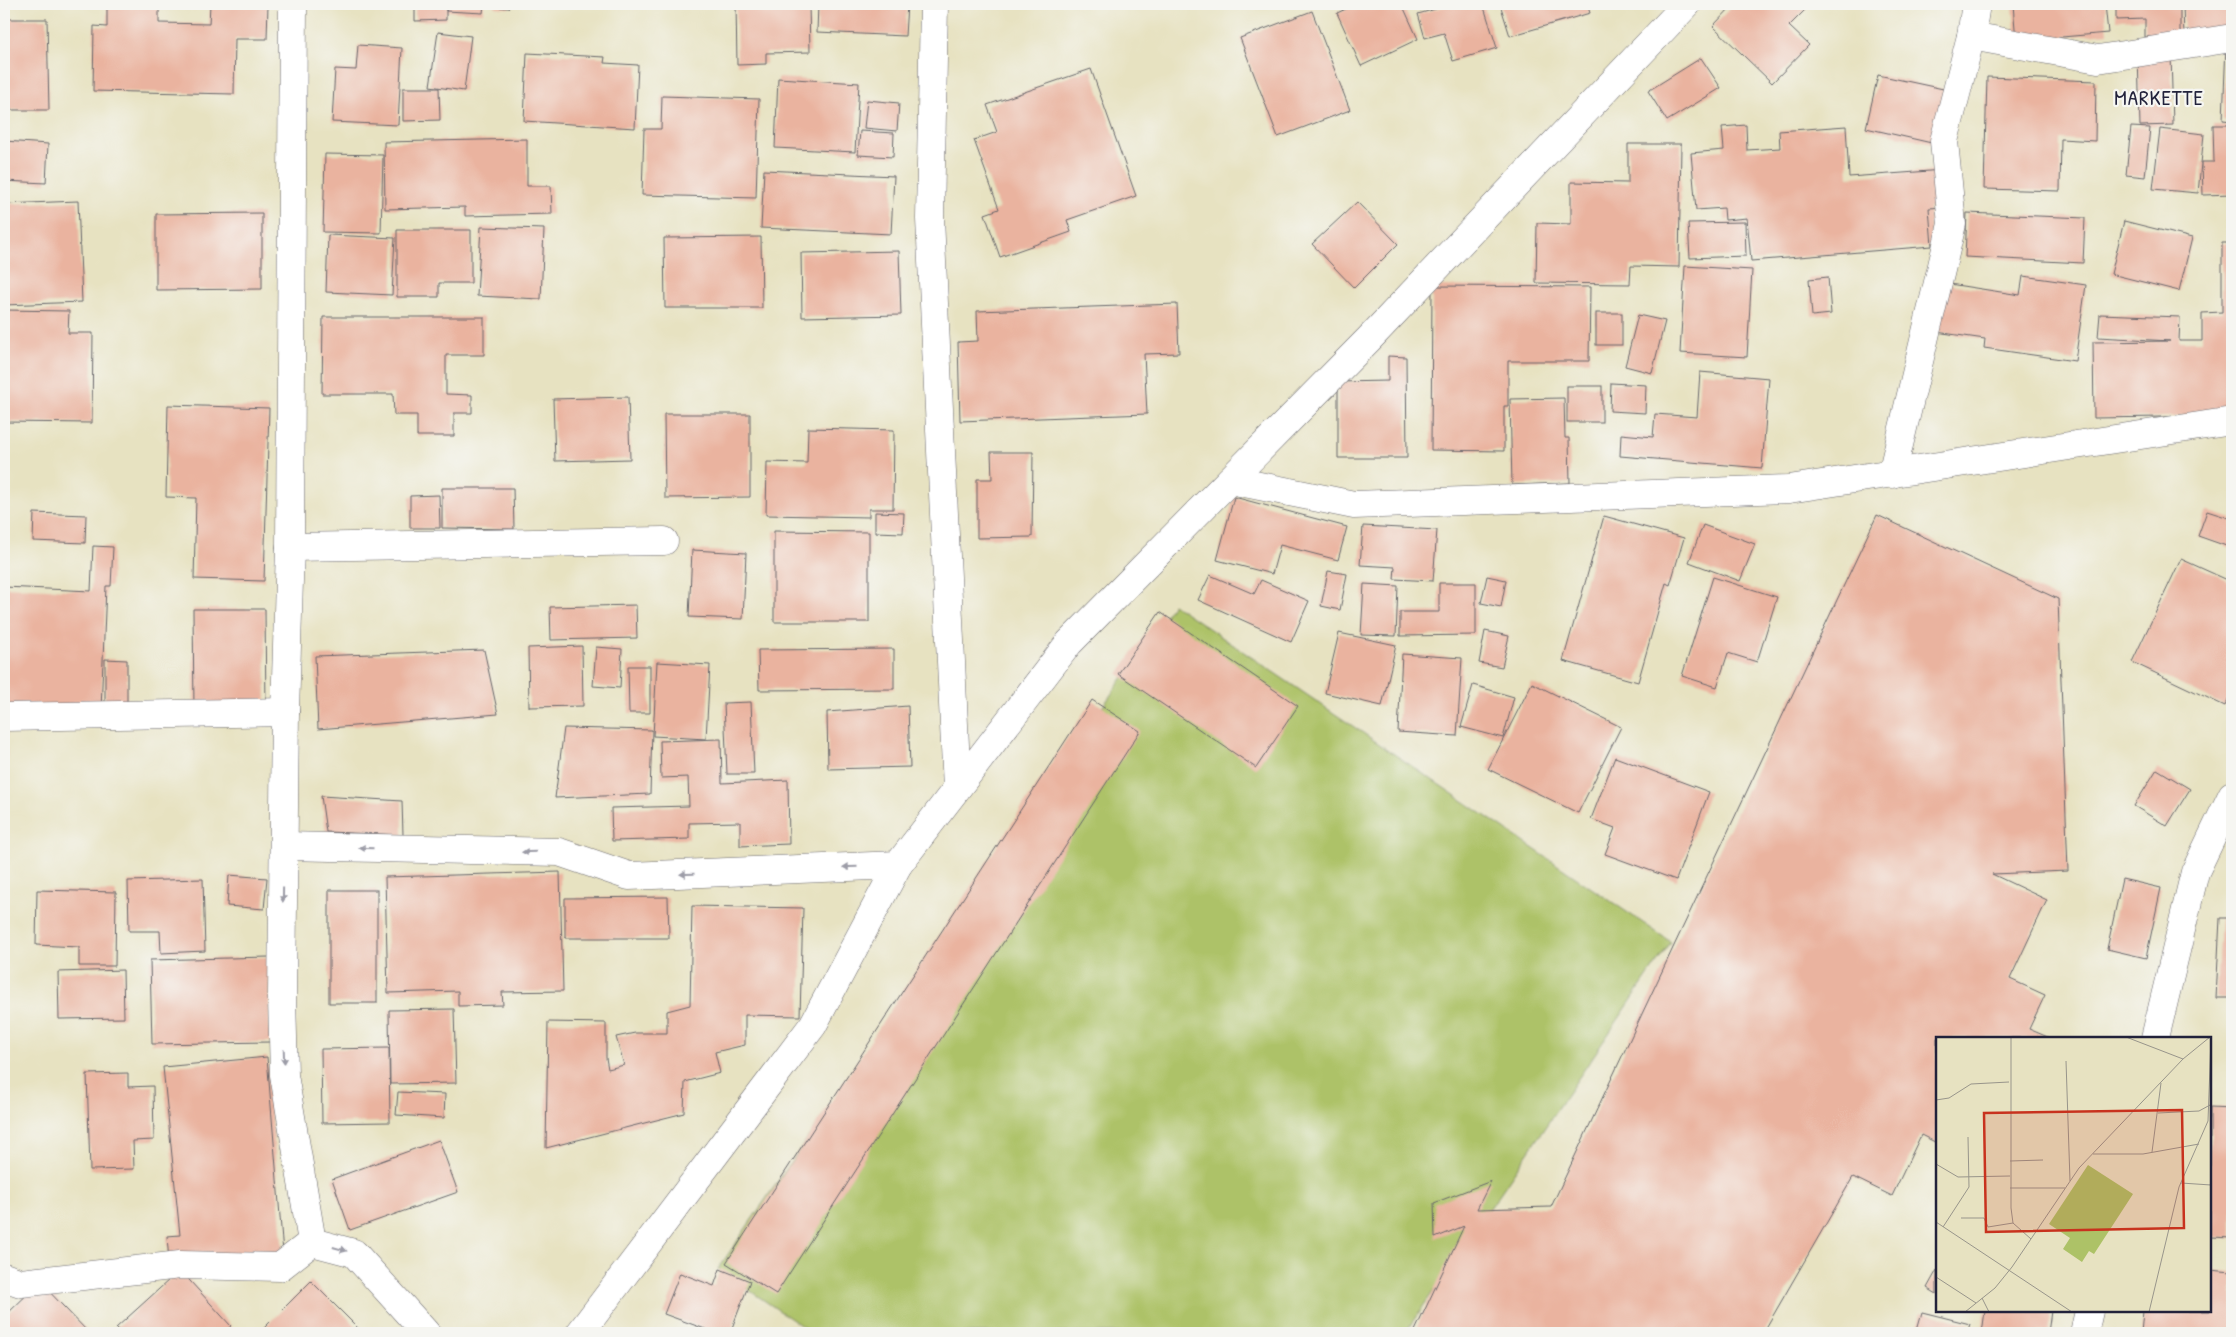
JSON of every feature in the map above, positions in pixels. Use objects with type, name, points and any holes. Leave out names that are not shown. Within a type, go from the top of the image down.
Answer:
[{"type":"street","points":[[293,4],[290,547],[285,712],[282,998],[284,1075],[312,1242]]},
{"type":"street","points":[[934,4],[930,219],[957,788]]},
{"type":"street","points":[[580,1333],[813,1025],[898,865],[1069,642],[1369,339],[1687,4]]},
{"type":"street","points":[[1892,474],[1952,224],[1944,141],[1971,36],[1976,4]]},
{"type":"street","points":[[1971,36],[2098,59],[2232,38]]},
{"type":"street","points":[[1230,480],[1354,506],[1789,489],[2232,421]]},
{"type":"street","points":[[290,547],[664,541]]},
{"type":"street","points":[[4,717],[285,712]]},
{"type":"street","points":[[2155,1037],[2195,872],[2224,833],[2232,795]]},
{"type":"street","points":[[284,846],[559,852],[629,876],[898,865]]},
{"type":"street","points":[[4,1277],[21,1283],[180,1265],[280,1267],[312,1242]]},
{"type":"street","points":[[312,1242],[354,1253],[426,1333]]},
{"type":"street","points":[[2084,1333],[2090,1312]]},
{"type":"green space","points":[[1173,604],[1671,942],[1405,1333],[812,1333],[718,1269]]},
{"type":"building","points":[[107,4],[159,4],[159,23],[209,24],[210,4],[268,4],[267,39],[235,39],[234,94],[93,91],[94,26],[107,27]]},
{"type":"building","points":[[415,4],[446,4],[446,20],[415,21]]},
{"type":"building","points":[[447,4],[484,4],[483,13],[446,11]]},
{"type":"building","points":[[495,4],[509,4],[509,8],[495,7]]},
{"type":"building","points":[[736,4],[809,4],[810,52],[766,53],[766,64],[737,65]]},
{"type":"building","points":[[818,4],[907,4],[905,36],[817,32]]},
{"type":"building","points":[[1357,4],[1402,4],[1418,39],[1361,66],[1337,13]]},
{"type":"building","points":[[1453,4],[1483,4],[1497,48],[1453,61],[1444,33],[1425,38],[1418,14]]},
{"type":"building","points":[[1500,4],[1587,4],[1590,13],[1510,36]]},
{"type":"building","points":[[1734,4],[1811,4],[1789,26],[1809,45],[1772,83],[1713,26]]},
{"type":"building","points":[[2013,4],[2105,4],[2108,33],[2016,41]]},
{"type":"building","points":[[2116,4],[2180,4],[2180,37],[2145,37],[2145,19],[2116,20]]},
{"type":"building","points":[[2183,4],[2229,4],[2230,37],[2184,38]]},
{"type":"building","points":[[1312,11],[1350,110],[1278,137],[1240,38]]},
{"type":"building","points":[[4,19],[47,19],[49,110],[4,110]]},
{"type":"building","points":[[438,32],[471,36],[464,91],[430,86]]},
{"type":"building","points":[[2226,44],[2232,44],[2232,121],[2223,120]]},
{"type":"building","points":[[358,45],[402,48],[398,125],[332,122],[335,69],[356,70]]},
{"type":"building","points":[[527,53],[605,57],[604,63],[638,65],[635,128],[524,121]]},
{"type":"building","points":[[2171,54],[2173,125],[2140,126],[2138,55]]},
{"type":"building","points":[[1701,58],[1721,88],[1667,121],[1648,91]]},
{"type":"building","points":[[1091,69],[1136,196],[1067,220],[1071,232],[1000,257],[985,214],[999,209],[974,140],[997,132],[987,105]]},
{"type":"building","points":[[1878,75],[1948,90],[1936,144],[1866,128]]},
{"type":"building","points":[[1987,77],[2096,81],[2095,141],[2061,139],[2060,191],[1984,189]]},
{"type":"building","points":[[778,78],[859,83],[855,152],[775,148]]},
{"type":"building","points":[[403,88],[439,88],[440,120],[403,121]]},
{"type":"building","points":[[662,96],[759,99],[756,198],[642,195],[644,129],[661,129]]},
{"type":"building","points":[[867,100],[899,103],[897,131],[864,128]]},
{"type":"building","points":[[1746,125],[1747,150],[1780,148],[1779,131],[1846,126],[1849,177],[1943,170],[1945,207],[1929,208],[1932,246],[1751,261],[1747,218],[1725,220],[1724,208],[1696,210],[1691,153],[1724,150],[1722,127]]},
{"type":"building","points":[[2213,125],[2232,125],[2232,194],[2203,195],[2202,162],[2214,162]]},
{"type":"building","points":[[2131,127],[2150,128],[2145,177],[2126,175]]},
{"type":"building","points":[[2160,129],[2204,134],[2198,193],[2153,189]]},
{"type":"building","points":[[860,131],[894,133],[893,157],[858,155]]},
{"type":"building","points":[[527,139],[527,186],[551,186],[552,214],[465,216],[465,207],[385,209],[384,142]]},
{"type":"building","points":[[4,141],[48,144],[46,183],[4,181]]},
{"type":"building","points":[[1628,144],[1681,144],[1679,267],[1631,266],[1630,284],[1536,283],[1537,223],[1571,224],[1571,182],[1628,183]]},
{"type":"building","points":[[325,154],[383,155],[381,233],[323,232]]},
{"type":"building","points":[[764,170],[894,176],[891,234],[761,228]]},
{"type":"building","points":[[78,201],[82,302],[4,305],[4,204]]},
{"type":"building","points":[[1357,202],[1398,244],[1354,288],[1312,244]]},
{"type":"building","points":[[262,213],[262,289],[156,290],[156,214]]},
{"type":"building","points":[[1967,213],[2085,218],[2083,263],[1965,257]]},
{"type":"building","points":[[2124,221],[2192,238],[2179,291],[2111,274]]},
{"type":"building","points":[[1745,222],[1746,256],[1690,258],[1688,223]]},
{"type":"building","points":[[481,227],[544,229],[541,299],[477,296]]},
{"type":"building","points":[[397,230],[471,230],[471,283],[439,283],[439,297],[397,297]]},
{"type":"building","points":[[328,235],[395,238],[392,295],[326,292]]},
{"type":"building","points":[[761,237],[762,308],[665,308],[664,238]]},
{"type":"building","points":[[2222,243],[2232,243],[2232,416],[2094,418],[2093,342],[2170,341],[2098,337],[2100,314],[2180,317],[2179,341],[2202,341],[2202,313],[2222,312]]},
{"type":"building","points":[[899,251],[901,315],[802,317],[801,253]]},
{"type":"building","points":[[1685,266],[1752,270],[1747,357],[1680,353]]},
{"type":"building","points":[[2023,276],[2086,285],[2075,361],[1984,348],[1985,339],[1936,332],[1943,283],[2020,295]]},
{"type":"building","points":[[1828,277],[1831,314],[1812,316],[1809,279]]},
{"type":"building","points":[[1432,286],[1590,287],[1589,361],[1508,361],[1508,406],[1504,406],[1504,451],[1431,450]]},
{"type":"building","points":[[1177,304],[1179,353],[1144,354],[1147,414],[960,421],[958,342],[978,341],[977,311]]},
{"type":"building","points":[[4,310],[69,311],[68,333],[93,333],[92,423],[4,422]]},
{"type":"building","points":[[1596,313],[1622,313],[1622,345],[1596,345]]},
{"type":"building","points":[[1638,315],[1665,321],[1652,373],[1625,366]]},
{"type":"building","points":[[323,317],[484,317],[484,355],[446,355],[446,394],[472,395],[472,413],[454,413],[454,436],[417,436],[417,415],[394,415],[393,394],[322,394]]},
{"type":"building","points":[[1388,356],[1406,357],[1407,458],[1338,458],[1338,382],[1388,381]]},
{"type":"building","points":[[1700,372],[1769,378],[1762,468],[1620,456],[1621,434],[1653,437],[1655,414],[1697,417]]},
{"type":"building","points":[[1611,383],[1646,385],[1645,413],[1610,411]]},
{"type":"building","points":[[1567,386],[1602,386],[1602,422],[1567,422]]},
{"type":"building","points":[[628,397],[630,459],[555,461],[553,399]]},
{"type":"building","points":[[1564,398],[1565,438],[1569,438],[1570,483],[1512,485],[1510,399]]},
{"type":"building","points":[[168,405],[269,408],[264,581],[194,579],[196,498],[166,497]]},
{"type":"building","points":[[664,414],[750,414],[750,497],[665,498]]},
{"type":"building","points":[[808,428],[894,430],[893,509],[869,509],[869,517],[766,515],[767,462],[807,463]]},
{"type":"building","points":[[991,452],[1033,452],[1032,537],[977,538],[977,479],[992,479]]},
{"type":"building","points":[[442,488],[513,488],[514,529],[442,528]]},
{"type":"building","points":[[439,495],[440,528],[410,528],[410,496]]},
{"type":"building","points":[[1234,497],[1347,527],[1338,560],[1280,545],[1272,574],[1217,560]]},
{"type":"building","points":[[2207,511],[2232,519],[2232,548],[2198,536]]},
{"type":"building","points":[[875,512],[904,513],[903,533],[875,532]]},
{"type":"building","points":[[34,513],[86,515],[85,543],[33,541]]},
{"type":"building","points":[[1877,515],[2058,599],[2068,871],[1992,874],[2047,900],[2010,979],[2045,995],[2029,1029],[2048,1037],[1936,1037],[1936,1142],[1921,1135],[1892,1196],[1853,1177],[1763,1333],[1414,1333],[1464,1226],[1435,1238],[1434,1203],[1491,1181],[1477,1209],[1551,1207]]},
{"type":"building","points":[[1604,516],[1684,538],[1670,585],[1666,583],[1638,682],[1563,661]]},
{"type":"building","points":[[1703,525],[1755,544],[1740,581],[1689,562]]},
{"type":"building","points":[[1363,526],[1437,530],[1433,581],[1394,579],[1395,567],[1360,565]]},
{"type":"building","points":[[774,531],[869,532],[869,622],[774,622]]},
{"type":"building","points":[[93,546],[113,547],[111,586],[106,586],[101,710],[4,706],[4,587],[91,591]]},
{"type":"building","points":[[692,550],[746,553],[743,619],[689,617]]},
{"type":"building","points":[[2181,559],[2232,582],[2232,691],[2225,706],[2132,662]]},
{"type":"building","points":[[1328,571],[1347,574],[1340,610],[1321,606]]},
{"type":"building","points":[[1210,575],[1254,594],[1261,580],[1309,601],[1291,642],[1198,600]]},
{"type":"building","points":[[1487,576],[1506,580],[1501,607],[1481,603]]},
{"type":"building","points":[[1713,577],[1777,597],[1757,662],[1728,653],[1717,687],[1682,676]]},
{"type":"building","points":[[1439,583],[1476,583],[1476,635],[1400,636],[1400,612],[1439,612]]},
{"type":"building","points":[[1364,584],[1398,586],[1396,636],[1361,635]]},
{"type":"building","points":[[636,605],[637,638],[551,640],[550,607]]},
{"type":"building","points":[[193,609],[265,609],[266,711],[194,711]]},
{"type":"building","points":[[1160,612],[1298,706],[1256,768],[1118,674]]},
{"type":"building","points":[[1485,631],[1509,636],[1502,667],[1479,663]]},
{"type":"building","points":[[1339,633],[1396,645],[1382,706],[1325,693]]},
{"type":"building","points":[[582,646],[583,706],[529,707],[528,648]]},
{"type":"building","points":[[596,647],[622,649],[620,688],[593,686]]},
{"type":"building","points":[[894,649],[894,689],[759,690],[758,650]]},
{"type":"building","points":[[484,650],[498,714],[318,729],[315,656]]},
{"type":"building","points":[[1402,654],[1462,658],[1457,736],[1398,732]]},
{"type":"building","points":[[105,659],[127,660],[127,712],[105,712]]},
{"type":"building","points":[[657,662],[710,665],[706,739],[653,736]]},
{"type":"building","points":[[628,666],[650,666],[650,713],[629,713]]},
{"type":"building","points":[[1532,683],[1621,727],[1578,813],[1488,769]]},
{"type":"building","points":[[1473,685],[1514,697],[1503,738],[1461,727]]},
{"type":"building","points":[[1092,700],[1140,731],[776,1294],[726,1263]]},
{"type":"building","points":[[751,702],[754,774],[727,774],[724,703]]},
{"type":"building","points":[[908,706],[910,767],[828,769],[827,712]]},
{"type":"building","points":[[564,728],[652,730],[650,794],[555,798]]},
{"type":"building","points":[[4,732],[7,732],[7,805],[4,805]]},
{"type":"building","points":[[721,739],[722,783],[788,780],[789,844],[740,846],[740,822],[689,823],[689,839],[612,841],[611,808],[689,806],[688,777],[661,778],[660,741]]},
{"type":"building","points":[[1615,757],[1709,792],[1676,880],[1605,854],[1615,828],[1591,819]]},
{"type":"building","points":[[2157,769],[2190,789],[2167,826],[2134,806]]},
{"type":"building","points":[[321,796],[402,801],[403,835],[326,832]]},
{"type":"building","points":[[560,872],[563,991],[502,992],[503,1005],[458,1006],[458,991],[388,993],[385,877]]},
{"type":"building","points":[[229,875],[267,878],[264,909],[227,906]]},
{"type":"building","points":[[203,879],[205,951],[161,953],[160,931],[129,931],[128,881]]},
{"type":"building","points":[[2122,879],[2161,888],[2146,958],[2107,949]]},
{"type":"building","points":[[37,890],[116,892],[115,966],[79,966],[79,947],[36,945]]},
{"type":"building","points":[[329,890],[377,890],[377,1003],[329,1003]]},
{"type":"building","points":[[668,897],[669,938],[565,938],[565,898]]},
{"type":"building","points":[[692,906],[803,908],[800,1016],[745,1015],[745,1045],[715,1052],[720,1073],[685,1082],[684,1113],[546,1148],[548,1022],[606,1023],[606,1058],[608,1069],[624,1065],[616,1037],[635,1033],[667,1033],[667,1011],[690,1005]]},
{"type":"building","points":[[2220,918],[2232,918],[2232,998],[2216,998]]},
{"type":"building","points":[[269,957],[270,1042],[152,1044],[150,960]]},
{"type":"building","points":[[123,970],[124,1018],[59,1019],[58,972]]},
{"type":"building","points":[[454,1009],[456,1083],[390,1084],[389,1010]]},
{"type":"building","points":[[389,1048],[390,1122],[322,1123],[321,1049]]},
{"type":"building","points":[[267,1057],[283,1253],[169,1262],[167,1236],[180,1235],[163,1067]]},
{"type":"building","points":[[128,1073],[128,1087],[153,1086],[154,1140],[133,1141],[134,1169],[90,1170],[87,1074]]},
{"type":"building","points":[[398,1092],[445,1094],[444,1118],[396,1115]]},
{"type":"building","points":[[2211,1107],[2232,1108],[2232,1238],[2211,1237]]},
{"type":"building","points":[[439,1140],[458,1192],[350,1230],[332,1179]]},
{"type":"building","points":[[720,1269],[750,1281],[730,1333],[716,1333],[664,1314],[680,1273],[714,1286]]},
{"type":"building","points":[[180,1270],[231,1326],[223,1333],[121,1333],[116,1328]]},
{"type":"building","points":[[2211,1270],[2232,1272],[2232,1333],[2141,1333],[2143,1312],[2211,1312]]},
{"type":"building","points":[[1936,1272],[1936,1293],[1927,1288]]},
{"type":"building","points":[[311,1281],[363,1333],[259,1333]]},
{"type":"building","points":[[40,1282],[89,1333],[8,1333],[4,1328],[4,1317]]},
{"type":"building","points":[[1922,1312],[1970,1324],[1967,1333],[1916,1333]]},
{"type":"building","points":[[1985,1312],[2051,1312],[2048,1333],[1982,1333]]},
{"type":"district","name":"MARKETTE","points":[[2159,97]]}]
